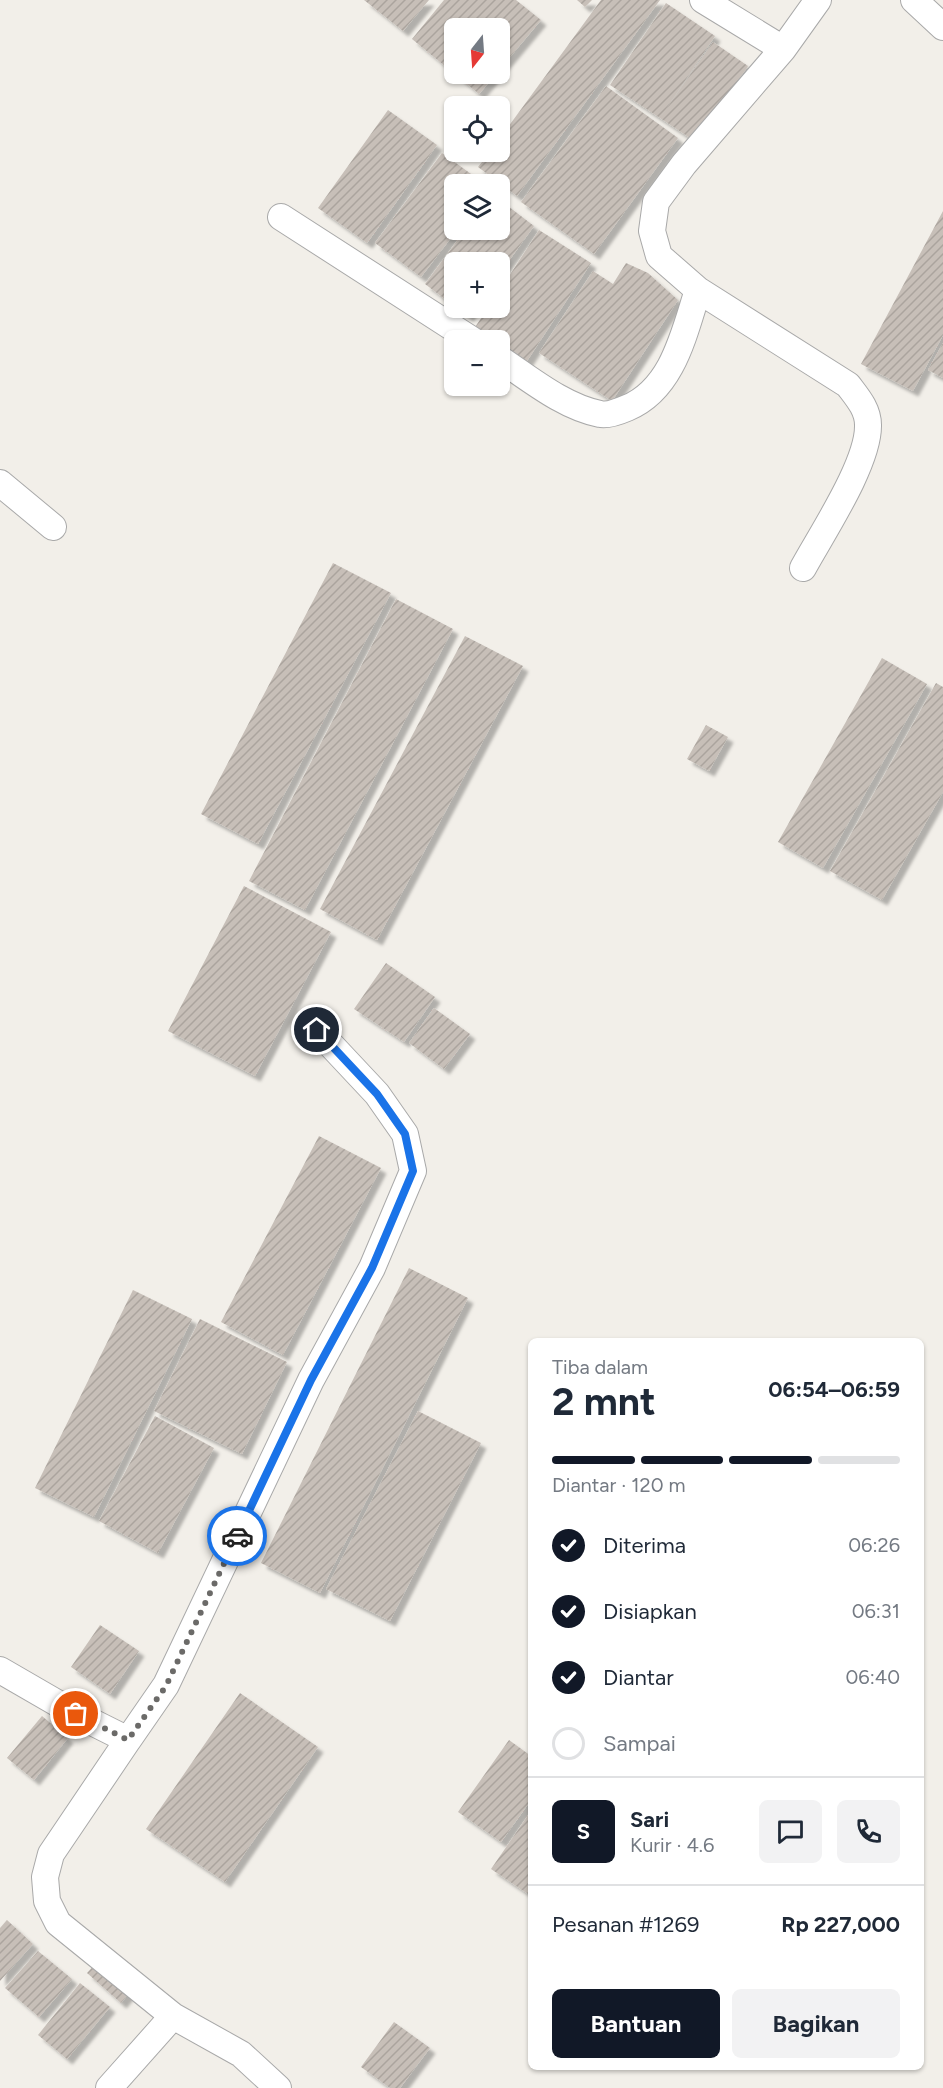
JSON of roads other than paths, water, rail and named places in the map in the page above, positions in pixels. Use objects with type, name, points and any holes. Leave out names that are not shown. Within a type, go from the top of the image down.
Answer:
[{"type":"street","points":[[703,0],[783,49]]},
{"type":"street","points":[[803,568],[864,454],[868,424],[862,402],[848,385],[698,290],[659,256],[652,231],[656,202],[684,164],[783,49],[818,0]]},
{"type":"street","points":[[914,0],[943,27]]},
{"type":"street","points":[[281,217],[456,330]]},
{"type":"street","points":[[510,365],[582,409],[604,415],[623,410],[641,402],[661,382],[676,355],[698,290]]},
{"type":"street","points":[[0,483],[53,527]]},
{"type":"street","points":[[278,2088],[241,2054],[173,2016],[58,1923],[47,1901],[45,1877],[51,1854],[166,1686],[311,1380],[372,1268],[413,1171],[405,1134],[377,1094],[317,1030]]},
{"type":"street","points":[[0,1670],[76,1714],[128,1740]]},
{"type":"street","points":[[109,2088],[173,2016]]}]
